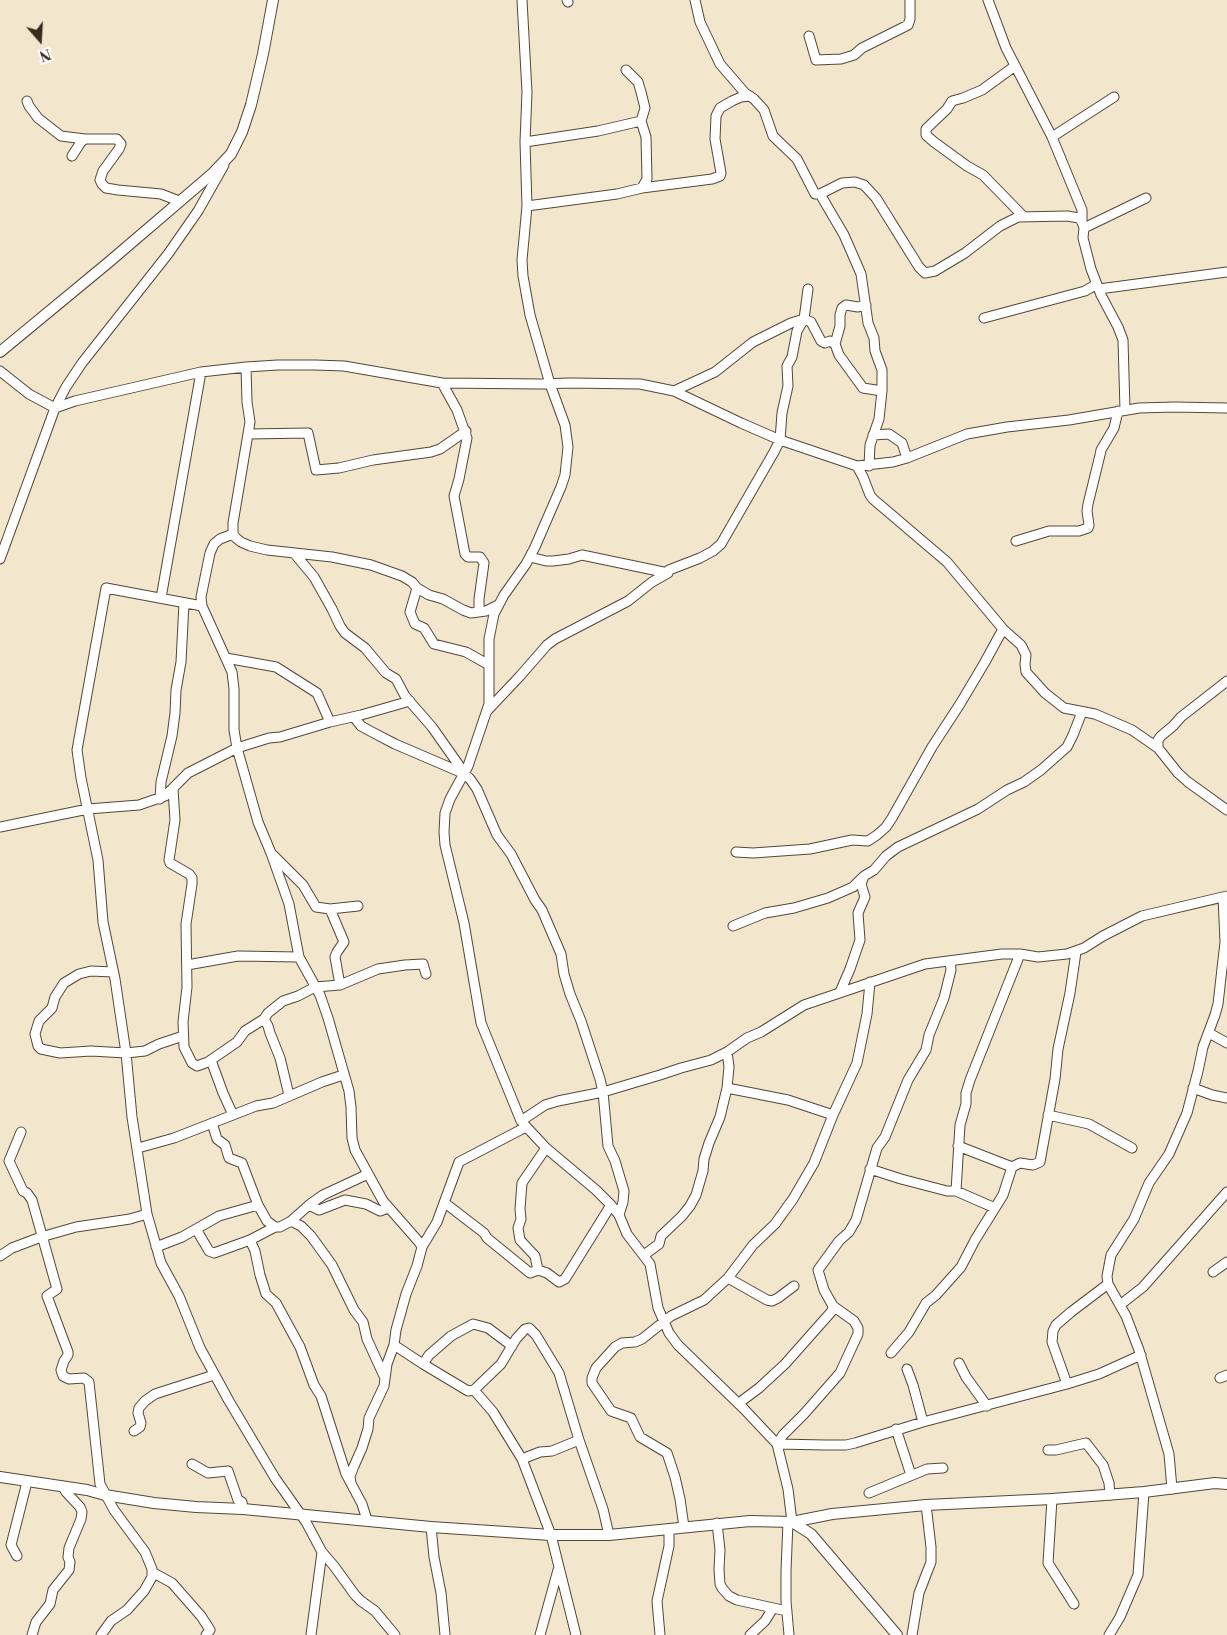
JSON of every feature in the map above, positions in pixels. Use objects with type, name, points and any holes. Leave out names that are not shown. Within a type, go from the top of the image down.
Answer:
[{"type":"street","points":[[0,559],[55,408],[82,363],[168,254],[198,211],[242,132],[254,98],[262,64],[273,0]]},
{"type":"street","points":[[522,0],[527,92],[525,142],[527,206],[522,260],[523,276],[527,289],[528,306],[550,384],[565,425],[568,447],[565,475],[561,487],[530,557],[494,614],[489,638],[490,695],[486,713],[465,774],[453,792],[445,813],[445,845],[467,938],[481,1023],[524,1124],[546,1148],[596,1190],[619,1215],[627,1234],[650,1264],[656,1298],[669,1333],[678,1345],[739,1403],[778,1444],[788,1488],[790,1522],[786,1558],[787,1611],[790,1635]]},
{"type":"street","points":[[694,0],[700,22],[720,64],[764,110],[773,136],[797,159],[814,194],[820,194],[842,183],[855,182],[864,185],[876,198],[918,267],[925,273],[935,271],[965,253],[1008,221],[1018,217],[1074,216],[1083,225]]},
{"type":"street","points":[[809,36],[816,60],[841,59],[908,25],[910,19],[910,0]]},
{"type":"street","points":[[988,0],[1000,34],[1052,137],[1082,210],[1084,246],[1098,286],[1123,340],[1121,411],[1114,428],[1101,450],[1088,504],[1088,528],[1079,531],[1049,531],[1016,541]]},
{"type":"street","points":[[1015,66],[982,90],[952,101],[947,109],[926,129],[926,135],[967,166],[984,176],[1024,217]]},
{"type":"street","points":[[626,70],[638,82],[645,108],[641,121],[646,137],[647,178],[642,188]]},
{"type":"street","points":[[527,206],[617,194],[642,188],[712,179],[720,176],[714,138],[716,116],[720,108],[732,100],[750,96]]},
{"type":"street","points":[[1052,137],[1114,97]]},
{"type":"street","points":[[26,101],[38,118],[61,136],[85,139],[117,139],[120,141],[119,149],[101,176],[102,184],[106,188],[160,194],[179,201]]},
{"type":"street","points":[[525,142],[598,131],[641,121]]},
{"type":"street","points":[[72,156],[85,139]]},
{"type":"street","points":[[0,352],[213,173],[231,154]]},
{"type":"street","points":[[820,194],[844,235],[861,274],[868,323],[882,370],[879,419],[870,445],[869,466]]},
{"type":"street","points":[[1083,225],[1146,198]]},
{"type":"street","points":[[984,318],[1098,286],[1227,272]]},
{"type":"street","points":[[486,713],[547,645],[555,639],[628,601],[652,582],[668,573],[669,570],[700,558],[721,544],[780,440],[782,413],[788,386],[787,366],[792,357],[797,331],[804,319],[808,289]]},
{"type":"street","points":[[834,344],[840,326],[842,308],[850,304],[853,307],[866,305]]},
{"type":"street","points":[[674,391],[715,372],[753,342],[791,323],[804,319],[811,322],[821,341],[825,343],[830,341],[834,344],[839,355],[863,388],[882,391]]},
{"type":"street","points":[[0,371],[37,400],[55,408],[75,401],[201,372],[298,364],[344,366],[442,383],[640,384],[674,391],[780,440],[857,466],[869,466],[908,458],[967,434],[1007,427],[1070,420],[1153,407],[1227,408]]},
{"type":"street","points":[[246,367],[247,402],[250,422],[233,523],[233,534],[241,542],[250,546],[294,554],[332,557],[371,565],[402,576],[429,595],[443,599],[471,613],[498,605]]},
{"type":"street","points":[[161,598],[201,372]]},
{"type":"street","points":[[442,383],[466,431],[466,447],[454,496],[465,554],[468,557],[480,557],[484,562],[479,612]]},
{"type":"street","points":[[249,434],[308,433],[316,470],[339,468],[373,460],[431,452],[440,449],[466,431]]},
{"type":"street","points":[[874,436],[889,434],[902,443],[908,458]]},
{"type":"street","points":[[857,466],[870,496],[947,562],[1003,629],[1024,649],[1026,672],[1045,693],[1064,708],[1104,718],[1132,730],[1158,748],[1178,773],[1188,782],[1227,810]]},
{"type":"street","points":[[233,534],[220,539],[214,544],[210,553],[201,597],[202,606],[232,672],[234,730],[237,748],[258,822],[289,904],[299,957],[325,1008],[349,1091],[352,1107],[352,1138],[355,1150],[383,1202],[422,1247]]},
{"type":"street","points":[[294,554],[314,577],[345,633],[365,648],[386,673],[396,679],[410,701],[432,727],[470,779],[477,790],[497,835],[511,854],[542,910],[561,954],[570,994],[581,1021],[603,1092],[608,1146],[615,1161],[624,1191],[619,1215]]},
{"type":"street","points":[[530,557],[553,561],[582,555],[668,573]]},
{"type":"street","points":[[202,606],[106,588],[77,750],[98,860],[103,922],[126,1053],[132,1117],[147,1214],[161,1263],[179,1296],[193,1333],[214,1375],[275,1478],[306,1522],[322,1552],[355,1595],[375,1611],[395,1635]]},
{"type":"street","points":[[417,588],[410,612],[415,624],[424,628],[434,644],[466,652],[489,665]]},
{"type":"street","points":[[160,799],[161,782],[172,736],[175,712],[176,690],[181,662],[184,603]]},
{"type":"street","points":[[736,852],[753,853],[810,849],[852,840],[868,840],[877,835],[886,827],[912,780],[960,704],[1003,629]]},
{"type":"street","points":[[226,658],[276,667],[317,693],[330,722]]},
{"type":"street","points":[[1158,748],[1158,740],[1161,736],[1181,717],[1227,681]]},
{"type":"street","points":[[0,827],[88,809],[139,805],[160,799],[173,790],[188,773],[237,748],[410,701]]},
{"type":"street","points":[[732,926],[765,913],[794,908],[828,898],[853,887],[898,847],[978,809],[1007,790],[1024,782],[1046,766],[1066,747],[1082,712]]},
{"type":"street","points":[[354,717],[361,726],[395,744],[465,774]]},
{"type":"street","points":[[173,790],[175,820],[169,860],[170,863],[189,874],[192,878],[186,924],[187,965],[183,1036],[184,1047],[192,1063],[197,1066],[208,1062],[237,1042],[245,1031],[264,1019],[268,1012],[283,1001],[315,987],[340,985],[378,970],[405,964],[423,964],[426,974]]},
{"type":"street","points":[[271,854],[303,885],[316,907],[330,909],[358,906]]},
{"type":"street","points":[[840,992],[860,940],[858,913],[865,897],[861,884],[864,876]]},
{"type":"street","points":[[352,1486],[350,1476],[368,1429],[369,1418],[384,1386],[384,1376],[394,1345],[404,1301],[422,1247],[437,1222],[459,1162],[524,1124],[545,1105],[603,1092],[710,1060],[727,1052],[736,1044],[761,1032],[804,1005],[840,992],[924,964],[984,956],[1020,954],[1038,958],[1076,952],[1102,936],[1142,916],[1225,897],[1225,942],[1218,1004],[1203,1047],[1200,1065],[1184,1121],[1169,1154],[1149,1183],[1134,1219],[1111,1255],[1107,1276],[1108,1284],[1126,1316],[1140,1355],[1169,1454],[1172,1489]]},
{"type":"street","points":[[330,909],[344,942],[335,958],[340,985]]},
{"type":"street","points":[[891,1353],[909,1332],[926,1303],[936,1295],[961,1267],[975,1240],[1003,1195],[1012,1167],[1020,1163],[1033,1165],[1040,1162],[1076,952]]},
{"type":"street","points":[[956,1191],[960,1124],[966,1104],[966,1093],[1020,954]]},
{"type":"street","points":[[187,965],[238,956],[299,957]]},
{"type":"street","points":[[778,1444],[840,1373],[858,1334],[858,1328],[854,1322],[833,1306],[824,1290],[818,1270],[839,1241],[849,1232],[856,1220],[877,1148],[885,1137],[908,1080],[926,1050],[929,1035],[944,998],[951,970],[950,961]]},
{"type":"street","points":[[113,972],[91,971],[78,974],[64,983],[55,997],[52,1008],[39,1021],[35,1034],[36,1041],[41,1049],[60,1053],[90,1051],[126,1053],[145,1050],[183,1036]]},
{"type":"street","points":[[684,1528],[676,1477],[667,1453],[640,1437],[631,1418],[611,1411],[592,1384],[592,1378],[596,1368],[615,1347],[622,1343],[635,1342],[642,1339],[671,1316],[704,1300],[728,1278],[754,1245],[775,1224],[793,1199],[814,1163],[833,1115],[857,1063],[867,1014],[870,982]]},
{"type":"street","points":[[264,1019],[280,1058],[289,1096]]},
{"type":"street","points":[[1208,1032],[1227,1043]]},
{"type":"street","points":[[644,1256],[659,1244],[661,1236],[682,1216],[696,1195],[703,1171],[704,1159],[720,1117],[727,1088],[729,1067],[727,1052]]},
{"type":"street","points":[[208,1062],[212,1063],[233,1115]]},
{"type":"street","points":[[138,1148],[174,1138],[256,1106],[273,1103],[343,1075]]},
{"type":"street","points":[[727,1088],[788,1100],[833,1115]]},
{"type":"street","points":[[1193,1088],[1227,1098]]},
{"type":"street","points":[[1048,1115],[1089,1124],[1132,1148]]},
{"type":"street","points":[[212,1124],[217,1139],[225,1145],[229,1158],[242,1163],[258,1205],[267,1221],[275,1227]]},
{"type":"street","points":[[21,1132],[9,1161],[23,1191],[32,1200],[57,1289],[47,1296],[68,1352],[61,1370],[63,1376],[69,1379],[84,1378],[89,1382],[100,1484],[114,1510],[145,1552],[152,1572],[148,1584],[135,1602],[111,1621],[101,1635]]},
{"type":"street","points":[[958,1146],[1012,1167]]},
{"type":"street","points":[[538,1270],[535,1256],[520,1240],[518,1228],[521,1220],[522,1183],[546,1148]]},
{"type":"street","points":[[870,1169],[947,1191],[956,1191],[994,1208]]},
{"type":"street","points":[[196,1229],[209,1251],[214,1253],[250,1240],[275,1227],[280,1227],[291,1221],[323,1195],[368,1174]]},
{"type":"street","points":[[1120,1305],[1143,1287],[1227,1192]]},
{"type":"street","points":[[309,1205],[319,1210],[345,1200],[366,1204],[380,1211],[388,1208]]},
{"type":"street","points":[[445,1203],[484,1233],[487,1238],[530,1273],[538,1270],[547,1273],[559,1282],[565,1279],[611,1205]]},
{"type":"street","points":[[156,1247],[182,1237],[219,1216],[258,1205]]},
{"type":"street","points":[[0,1256],[12,1248],[76,1227],[130,1219],[147,1214]]},
{"type":"street","points":[[291,1221],[301,1226],[311,1236],[332,1265],[351,1304],[363,1322],[367,1339],[384,1376]]},
{"type":"street","points":[[250,1240],[255,1251],[266,1294],[276,1303],[300,1347],[314,1385],[321,1396],[346,1474],[362,1504],[367,1520]]},
{"type":"street","points":[[1213,1272],[1227,1262]]},
{"type":"street","points":[[728,1278],[772,1301],[794,1286]]},
{"type":"street","points":[[1067,1384],[1052,1342],[1053,1331],[1056,1325],[1071,1312],[1108,1284]]},
{"type":"street","points":[[739,1403],[785,1364],[825,1320],[832,1311],[833,1306]]},
{"type":"street","points":[[423,1364],[428,1355],[451,1336],[473,1324],[488,1328],[512,1346]]},
{"type":"street","points":[[394,1345],[468,1391],[474,1390],[501,1364],[525,1329],[529,1328],[536,1335],[559,1373],[579,1440],[603,1509],[609,1535]]},
{"type":"street","points":[[778,1444],[846,1445],[923,1422],[1067,1384],[1099,1374],[1140,1355]]},
{"type":"street","points":[[959,1363],[966,1377],[987,1406]]},
{"type":"street","points":[[907,1369],[923,1422]]},
{"type":"street","points":[[134,1430],[141,1423],[138,1413],[139,1408],[155,1394],[214,1375]]},
{"type":"street","points":[[474,1390],[493,1412],[522,1459],[551,1535],[576,1635]]},
{"type":"street","points":[[896,1430],[911,1475]]},
{"type":"street","points":[[522,1459],[540,1452],[552,1451],[579,1440]]},
{"type":"street","points":[[1048,1450],[1086,1443],[1102,1465],[1109,1483],[1110,1495]]},
{"type":"street","points":[[192,1464],[208,1473],[228,1471],[238,1500],[242,1502],[243,1508]]},
{"type":"street","points":[[869,1493],[927,1469],[943,1468]]},
{"type":"street","points":[[0,1477],[87,1490],[154,1503],[196,1507],[243,1508],[431,1527],[551,1535],[609,1535],[750,1521],[790,1522],[832,1514],[926,1505],[1052,1500],[1144,1492],[1215,1483],[1227,1484]]},
{"type":"street","points":[[17,1556],[11,1545],[27,1482]]},
{"type":"street","points":[[32,1635],[36,1622],[50,1604],[53,1590],[69,1570],[69,1548],[82,1512],[63,1487]]},
{"type":"street","points":[[1110,1635],[1138,1575],[1144,1492]]},
{"type":"street","points":[[1052,1500],[1048,1563],[1074,1604]]},
{"type":"street","points":[[912,1635],[919,1593],[931,1562],[932,1547],[926,1505]]},
{"type":"street","points":[[790,1522],[811,1534],[897,1635]]},
{"type":"street","points":[[717,1523],[720,1550],[719,1576],[722,1588],[728,1596],[737,1600],[787,1611]]},
{"type":"street","points":[[431,1527],[445,1635]]},
{"type":"street","points":[[660,1635],[657,1602],[669,1546],[669,1529]]},
{"type":"street","points":[[311,1635],[322,1552]]},
{"type":"street","points":[[540,1635],[558,1567]]},
{"type":"street","points":[[152,1572],[172,1583],[201,1616],[210,1630],[206,1635]]},
{"type":"street","points":[[750,1635],[765,1621],[773,1608]]}]
